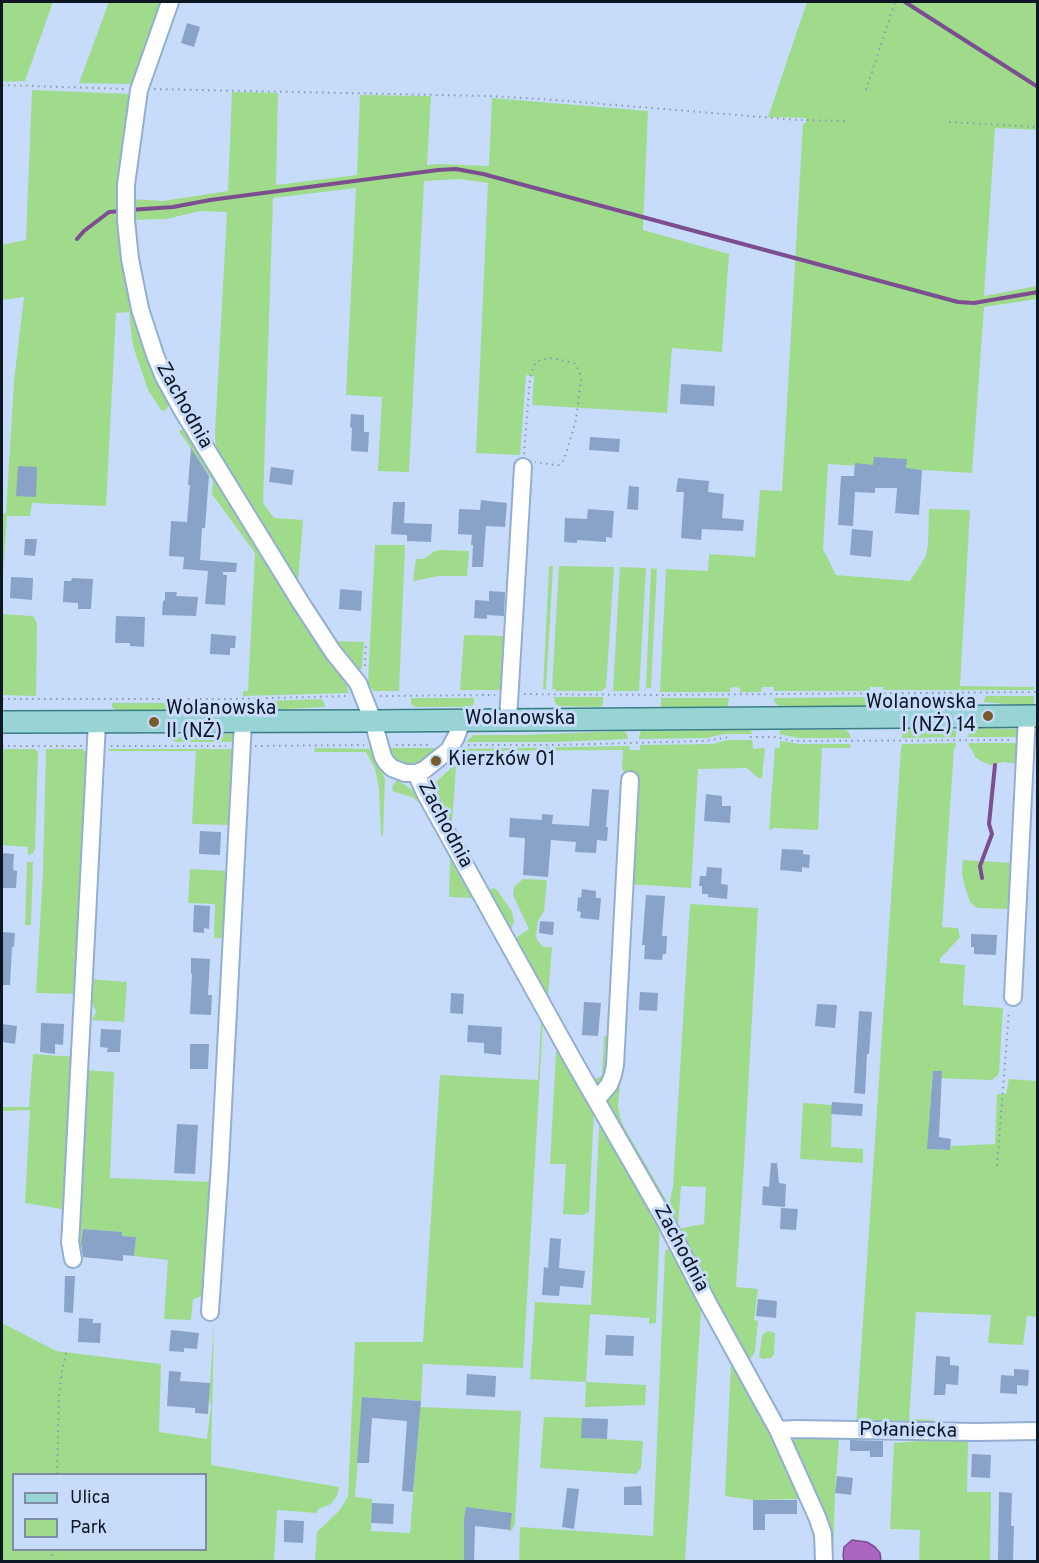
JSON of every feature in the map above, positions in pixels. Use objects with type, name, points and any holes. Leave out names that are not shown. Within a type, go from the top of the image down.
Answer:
[{"type":"main road","name":"Wolanowska","points":[[2,722],[1032,716]]},
{"type":"street","name":"Zachodnia","points":[[170,2],[139,90],[126,185],[126,220],[130,259],[140,309],[164,377],[295,593],[333,652],[358,682],[373,721],[383,757],[392,768],[405,773],[416,773],[452,842],[665,1220],[778,1430],[819,1519],[823,1534],[824,1562]]},
{"type":"street","points":[[508,720],[524,463]]},
{"type":"street","points":[[1013,997],[1026,740],[1032,716]]},
{"type":"street","points":[[416,773],[430,766],[449,750],[462,721]]},
{"type":"street","points":[[73,1259],[70,1242],[96,722]]},
{"type":"street","points":[[210,1312],[243,722]]},
{"type":"street","points":[[596,1100],[609,1085],[615,1065],[630,780]]},
{"type":"street","name":"Połaniecka","points":[[778,1430],[1038,1431]]},
{"type":"path","points":[[866,90],[895,2]]},
{"type":"path","points":[[2,85],[139,90],[486,96],[798,120],[846,121]]},
{"type":"path","points":[[949,122],[1038,127]]},
{"type":"path","points":[[552,358],[574,363],[581,378],[576,420],[564,460],[559,465],[524,463],[530,378],[534,365],[540,360],[552,358]]},
{"type":"path","points":[[358,682],[365,671],[366,642]]},
{"type":"path","points":[[2,746],[555,745],[705,741],[730,737]]},
{"type":"path","points":[[741,737],[771,737],[802,741],[1026,740]]},
{"type":"path","points":[[997,1166],[1009,1009],[1013,997]]},
{"type":"path","points":[[57,1473],[59,1395],[67,1350]]},
{"type":"green space","points":[[2,2],[53,2],[25,81],[2,82]]},
{"type":"green space","points":[[109,2],[164,2],[135,84],[79,83]]},
{"type":"green space","points":[[807,2],[1037,2],[1037,130],[995,128],[984,296],[1037,286],[1037,299],[984,307],[972,473],[828,464],[823,549],[836,575],[910,581],[926,556],[929,509],[970,510],[960,686],[1034,687],[1034,690],[883,690],[883,687],[870,687],[870,691],[774,691],[774,687],[762,687],[761,692],[740,692],[740,688],[736,687],[730,688],[730,692],[660,692],[666,569],[708,571],[709,554],[755,557],[760,490],[782,491],[803,123],[806,123],[806,118],[768,117]]},
{"type":"green space","points":[[32,90],[129,94],[117,198],[122,238],[169,405],[165,411],[161,410],[148,390],[133,346],[129,312],[116,313],[106,506],[32,503],[30,516],[7,516],[2,590],[2,514],[6,513],[14,381],[24,297],[2,300],[2,245],[26,240]]},
{"type":"green space","points":[[232,92],[278,93],[276,185],[357,175],[360,95],[431,96],[427,165],[489,166],[492,98],[648,111],[643,230],[729,254],[722,352],[672,348],[667,413],[532,405],[534,376],[526,375],[520,455],[476,453],[488,183],[459,179],[424,181],[409,472],[378,471],[382,397],[346,395],[356,188],[273,198],[263,503],[274,518],[303,520],[298,581],[334,641],[364,642],[360,670],[356,670],[341,655],[218,455],[215,433],[227,212],[201,211],[166,219],[131,220],[130,199],[163,201],[228,191]]},
{"type":"green space","points":[[186,428],[348,679],[349,693],[243,696],[243,691],[248,691],[255,553],[212,494],[213,481],[179,431]]},
{"type":"green space","points":[[375,545],[405,545],[399,691],[374,691],[368,682]]},
{"type":"green space","points":[[435,551],[469,551],[467,576],[439,576],[413,581],[416,559],[424,559]]},
{"type":"green space","points":[[549,566],[553,566],[546,690],[543,689]]},
{"type":"green space","points":[[559,566],[614,567],[606,688],[602,691],[556,691],[552,689]]},
{"type":"green space","points":[[620,567],[646,568],[639,691],[613,691]]},
{"type":"green space","points":[[651,568],[657,569],[651,688],[646,688]]},
{"type":"green space","points":[[2,614],[31,616],[37,623],[36,696],[2,695]]},
{"type":"green space","points":[[464,635],[509,636],[506,690],[460,690]]},
{"type":"green space","points":[[986,696],[1034,696],[1034,701],[1030,706],[983,702]]},
{"type":"green space","points":[[554,697],[603,697],[603,702],[599,707],[558,706]]},
{"type":"green space","points":[[871,697],[867,707],[782,708],[774,701],[774,698]]},
{"type":"green space","points":[[882,697],[940,697],[943,701],[915,706],[885,707]]},
{"type":"green space","points":[[411,698],[474,698],[474,702],[469,707],[415,707],[411,704]]},
{"type":"green space","points":[[661,698],[729,698],[728,706],[723,708],[663,708]]},
{"type":"green space","points":[[321,699],[325,707],[245,711],[242,707],[242,702]]},
{"type":"green space","points":[[179,702],[230,702],[227,711],[182,711],[179,708]]},
{"type":"green space","points":[[112,703],[167,703],[166,710],[163,712],[117,711],[112,707]]},
{"type":"green space","points":[[974,728],[1018,729],[1021,737],[968,737],[969,732]]},
{"type":"green space","points":[[907,729],[952,729],[956,731],[956,737],[902,738],[903,731]]},
{"type":"green space","points":[[750,730],[753,734],[724,734],[707,738],[639,739],[640,732],[643,731]]},
{"type":"green space","points":[[781,730],[846,730],[851,738],[799,738],[779,734]]},
{"type":"green space","points":[[624,731],[628,739],[466,742],[473,735]]},
{"type":"green space","points":[[198,733],[232,734],[236,742],[175,742],[172,739]]},
{"type":"green space","points":[[727,740],[752,740],[753,749],[765,748],[762,778],[758,778],[747,768],[698,769],[691,888],[629,884],[631,774],[622,770],[623,750],[457,751],[452,825],[481,876],[477,876],[430,791],[434,790],[435,783],[454,765],[451,761],[457,749],[629,746],[630,750],[640,750],[640,745],[713,744]]},
{"type":"green space","points":[[780,741],[800,744],[850,744],[851,748],[822,748],[818,830],[769,829],[775,748],[780,748]]},
{"type":"green space","points":[[956,743],[942,927],[958,928],[960,937],[940,959],[940,963],[965,965],[963,1005],[1003,1008],[999,1074],[992,1080],[932,1078],[928,1149],[950,1150],[951,1146],[995,1144],[997,1094],[1006,1094],[1009,1079],[1037,1081],[1037,1317],[1027,1316],[1023,1345],[988,1343],[991,1315],[916,1312],[909,1419],[934,1420],[933,1428],[856,1426],[901,748],[902,744]]},
{"type":"green space","points":[[969,743],[1020,743],[1019,764],[1003,762],[991,765],[981,761],[975,757]]},
{"type":"green space","points":[[314,748],[374,749],[385,780],[383,835],[381,836],[379,788],[375,769],[366,752],[315,752]]},
{"type":"green space","points":[[389,748],[439,748],[421,762],[407,766],[397,762]]},
{"type":"green space","points":[[2,749],[35,749],[38,752],[35,849],[28,855],[28,847],[2,845]]},
{"type":"green space","points":[[46,749],[83,749],[91,752],[77,994],[36,993],[43,872]]},
{"type":"green space","points":[[109,749],[235,749],[230,825],[192,824],[196,751],[108,751]]},
{"type":"green space","points":[[397,780],[419,797],[521,979],[519,981],[474,898],[449,897],[450,859],[422,805],[412,797],[392,791]]},
{"type":"green space","points":[[963,860],[1013,863],[1010,909],[978,908],[970,902],[962,873]]},
{"type":"green space","points":[[27,862],[33,862],[31,925],[25,925]]},
{"type":"green space","points":[[190,869],[228,871],[225,938],[214,938],[215,904],[188,903]]},
{"type":"green space","points":[[523,879],[547,880],[544,911],[538,921],[536,936],[543,947],[552,947],[548,997],[595,1079],[602,1076],[604,1036],[612,1036],[609,1071],[599,1086],[595,1085],[513,940],[529,929],[513,895],[514,887]]},
{"type":"green space","points":[[493,888],[512,911],[514,922],[511,929],[488,890]]},
{"type":"green space","points":[[690,904],[758,908],[736,1287],[758,1289],[754,1320],[758,1321],[755,1351],[752,1357],[746,1360],[678,1229],[704,1224],[706,1187],[681,1186],[678,1226],[673,1227],[605,1104],[625,1038],[619,1113],[622,1123],[669,1205],[673,1187]]},
{"type":"green space","points":[[90,979],[127,982],[124,1022],[92,1020],[96,1012],[89,995]]},
{"type":"green space","points":[[527,995],[531,997],[543,1021],[523,1368],[423,1364],[421,1401],[363,1397],[355,1497],[372,1499],[371,1531],[410,1533],[420,1407],[521,1411],[515,1524],[509,1532],[512,1513],[466,1507],[464,1561],[315,1562],[317,1532],[340,1510],[348,1496],[355,1342],[423,1342],[440,1075],[538,1080],[541,1021]]},
{"type":"green space","points":[[558,1049],[594,1112],[589,1212],[583,1215],[563,1214],[566,1164],[550,1164]]},
{"type":"green space","points":[[33,1054],[77,1057],[68,1210],[25,1203],[30,1110],[2,1111],[2,1107],[29,1107]]},
{"type":"green space","points":[[84,1070],[114,1072],[110,1178],[212,1182],[206,1295],[193,1299],[191,1320],[164,1319],[168,1260],[134,1256],[136,1237],[122,1236],[122,1232],[83,1229],[80,1252],[75,1245]]},
{"type":"green space","points":[[803,1103],[832,1105],[831,1147],[863,1149],[863,1163],[800,1159]]},
{"type":"green space","points":[[601,1124],[660,1223],[656,1323],[649,1324],[649,1318],[590,1314],[586,1382],[530,1379],[535,1302],[591,1305],[599,1126]]},
{"type":"green space","points":[[672,1250],[766,1420],[815,1532],[814,1537],[800,1499],[753,1500],[725,1496],[731,1362],[701,1310],[685,1561],[519,1562],[520,1527],[653,1536],[665,1252]]},
{"type":"green space","points":[[214,1322],[211,1465],[339,1487],[337,1496],[331,1504],[318,1509],[317,1513],[277,1510],[274,1561],[2,1561],[2,1323],[56,1351],[161,1364],[159,1432],[207,1439],[211,1405],[209,1398]]},
{"type":"green space","points":[[768,1331],[775,1333],[774,1354],[771,1358],[763,1359],[759,1357],[762,1336]]},
{"type":"green space","points":[[586,1382],[646,1385],[645,1405],[585,1407]]},
{"type":"green space","points":[[544,1417],[582,1418],[582,1438],[643,1441],[641,1468],[636,1474],[540,1468]]},
{"type":"green space","points":[[797,1436],[839,1437],[833,1561],[828,1561],[792,1442]]},
{"type":"green space","points":[[968,1441],[967,1492],[991,1492],[990,1561],[919,1561],[920,1530],[890,1529],[894,1443]]},
{"type":"shaded area","points":[[852,1540],[867,1542],[875,1547],[880,1553],[881,1561],[844,1561],[844,1547]]},
{"type":"building","points":[[187,23],[200,27],[194,47],[181,43]]},
{"type":"building","points":[[681,384],[715,386],[714,406],[680,404]]},
{"type":"building","points":[[351,414],[364,415],[364,432],[369,432],[368,452],[351,451]]},
{"type":"building","points":[[590,437],[620,439],[619,452],[589,450]]},
{"type":"building","points":[[191,448],[209,476],[200,560],[237,563],[236,572],[223,572],[223,575],[227,575],[225,605],[205,604],[208,571],[183,569],[184,557],[169,556],[171,521],[187,522]]},
{"type":"building","points":[[874,457],[907,459],[906,468],[922,470],[919,515],[895,513],[897,488],[875,488],[875,493],[855,492],[853,526],[838,525],[841,476],[854,476],[855,463],[873,465]]},
{"type":"building","points":[[18,466],[37,467],[36,497],[16,496]]},
{"type":"building","points":[[271,467],[294,470],[292,485],[269,482]]},
{"type":"building","points":[[678,478],[709,481],[708,492],[724,494],[722,518],[744,520],[743,531],[702,529],[701,540],[681,538],[684,492],[676,492]]},
{"type":"building","points":[[629,486],[639,487],[638,510],[627,509]]},
{"type":"building","points":[[481,500],[507,503],[505,527],[486,526],[483,567],[472,567],[472,535],[458,534],[459,509],[480,510]]},
{"type":"building","points":[[393,502],[405,502],[404,523],[432,524],[431,542],[407,541],[407,535],[391,534]]},
{"type":"building","points":[[588,509],[614,511],[612,538],[606,537],[606,542],[577,540],[577,543],[564,542],[565,518],[587,519]]},
{"type":"building","points":[[852,529],[873,531],[871,557],[850,555]]},
{"type":"building","points":[[25,539],[37,539],[35,556],[24,555]]},
{"type":"building","points":[[11,577],[33,578],[32,600],[10,598]]},
{"type":"building","points":[[72,578],[93,579],[91,609],[78,609],[78,603],[63,602],[64,581],[71,581]]},
{"type":"building","points":[[340,589],[362,591],[361,611],[339,609]]},
{"type":"building","points":[[489,591],[505,592],[504,616],[487,615],[487,619],[474,618],[475,600],[489,601]]},
{"type":"building","points":[[165,592],[177,592],[176,596],[198,597],[196,616],[162,615]]},
{"type":"building","points":[[116,616],[145,617],[144,647],[130,646],[130,643],[115,643]]},
{"type":"building","points":[[211,634],[236,636],[235,648],[230,648],[230,655],[210,654]]},
{"type":"building","points":[[592,789],[609,790],[607,841],[597,840],[596,853],[575,852],[576,842],[551,840],[548,877],[523,875],[525,838],[509,837],[510,818],[542,820],[542,814],[553,815],[552,824],[589,826]]},
{"type":"building","points":[[706,794],[722,796],[722,806],[731,806],[730,823],[704,821]]},
{"type":"building","points":[[200,831],[221,832],[220,855],[199,854]]},
{"type":"building","points":[[782,849],[803,850],[803,854],[810,855],[809,868],[802,867],[802,872],[780,870]]},
{"type":"building","points":[[2,853],[14,854],[13,870],[17,871],[16,888],[2,888]]},
{"type":"building","points":[[707,867],[722,868],[721,884],[728,885],[727,899],[702,894],[702,886],[699,886],[700,876],[706,876]]},
{"type":"building","points":[[582,889],[596,891],[596,898],[601,898],[599,920],[580,918],[581,912],[577,911],[578,897],[581,898]]},
{"type":"building","points":[[646,895],[665,896],[662,936],[667,936],[666,954],[663,954],[662,960],[644,959],[645,945],[642,945]]},
{"type":"building","points":[[194,905],[210,906],[209,929],[204,928],[204,933],[193,932]]},
{"type":"building","points":[[540,921],[554,922],[553,935],[539,933]]},
{"type":"building","points":[[2,932],[15,933],[10,985],[2,985]]},
{"type":"building","points":[[971,934],[997,935],[996,955],[974,954],[974,947],[971,947]]},
{"type":"building","points":[[191,958],[210,959],[208,995],[212,995],[211,1015],[190,1014]]},
{"type":"building","points":[[640,992],[658,993],[657,1011],[639,1010]]},
{"type":"building","points":[[451,993],[464,994],[463,1014],[450,1013]]},
{"type":"building","points":[[584,1002],[601,1003],[598,1036],[582,1035]]},
{"type":"building","points":[[817,1004],[837,1005],[835,1028],[815,1026]]},
{"type":"building","points":[[859,1011],[872,1012],[865,1094],[854,1093]]},
{"type":"building","points":[[41,1023],[64,1024],[63,1045],[55,1044],[55,1054],[40,1052]]},
{"type":"building","points":[[2,1024],[17,1026],[15,1044],[2,1042]]},
{"type":"building","points":[[468,1025],[502,1027],[501,1055],[484,1053],[484,1043],[467,1042]]},
{"type":"building","points":[[101,1029],[121,1030],[120,1052],[107,1052],[108,1048],[100,1047]]},
{"type":"building","points":[[190,1044],[209,1044],[208,1069],[190,1069]]},
{"type":"building","points":[[933,1071],[942,1071],[939,1137],[951,1139],[950,1150],[927,1149]]},
{"type":"building","points":[[832,1102],[863,1104],[862,1116],[831,1114]]},
{"type":"building","points":[[177,1124],[198,1125],[195,1174],[174,1173]]},
{"type":"building","points":[[771,1163],[777,1163],[779,1183],[786,1184],[785,1207],[762,1205],[763,1186],[769,1187]]},
{"type":"building","points":[[781,1208],[798,1209],[796,1230],[780,1229]]},
{"type":"building","points":[[83,1229],[122,1232],[122,1236],[136,1237],[134,1256],[123,1255],[123,1261],[83,1257],[81,1243]]},
{"type":"building","points":[[550,1238],[561,1239],[559,1268],[585,1271],[583,1288],[560,1286],[559,1296],[542,1295],[544,1267],[548,1268]]},
{"type":"building","points":[[65,1276],[75,1276],[73,1313],[64,1312]]},
{"type":"building","points":[[758,1299],[777,1301],[776,1318],[756,1316]]},
{"type":"building","points":[[79,1318],[93,1319],[93,1323],[101,1323],[100,1343],[78,1342]]},
{"type":"building","points":[[171,1330],[199,1333],[197,1349],[184,1348],[184,1352],[169,1351]]},
{"type":"building","points":[[606,1335],[634,1336],[633,1356],[605,1355]]},
{"type":"building","points":[[936,1356],[950,1357],[950,1365],[959,1366],[958,1385],[946,1384],[945,1395],[934,1395]]},
{"type":"building","points":[[1014,1369],[1029,1370],[1028,1386],[1017,1385],[1017,1394],[1000,1393],[1001,1375],[1014,1376]]},
{"type":"building","points":[[169,1371],[181,1372],[180,1381],[210,1383],[208,1414],[195,1413],[195,1408],[167,1406]]},
{"type":"building","points":[[467,1374],[496,1376],[495,1397],[466,1395]]},
{"type":"building","points":[[362,1397],[421,1401],[413,1492],[402,1491],[407,1421],[372,1418],[369,1463],[357,1463]]},
{"type":"building","points":[[582,1418],[608,1419],[607,1439],[581,1438]]},
{"type":"building","points":[[850,1440],[883,1441],[883,1457],[870,1457],[870,1451],[850,1451]]},
{"type":"building","points":[[972,1454],[991,1455],[990,1478],[971,1477]]},
{"type":"building","points":[[837,1476],[853,1478],[851,1495],[835,1493]]},
{"type":"building","points":[[641,1486],[642,1505],[624,1505],[624,1487]]},
{"type":"building","points":[[567,1488],[579,1489],[574,1529],[562,1527]]},
{"type":"building","points":[[999,1492],[1012,1493],[1013,1562],[998,1562]]},
{"type":"building","points":[[753,1500],[797,1500],[797,1514],[765,1514],[765,1530],[753,1530]]},
{"type":"building","points":[[372,1503],[394,1504],[393,1524],[371,1523]]},
{"type":"building","points":[[466,1507],[512,1513],[510,1530],[475,1526],[474,1562],[464,1562]]},
{"type":"building","points":[[284,1520],[304,1521],[303,1543],[284,1542]]},
{"type":"waterway","points":[[905,2],[1038,87]]},
{"type":"waterway","points":[[129,210],[173,207],[210,200],[456,169],[483,174],[958,302],[974,303],[1038,292]]},
{"type":"waterway","points":[[77,239],[109,212],[122,211]]},
{"type":"waterway","points":[[982,878],[980,866],[992,834],[989,824],[995,765]]},
{"type":"place","name":"Wolanowska I (NŻ) 14","points":[[988,716]]},
{"type":"place","name":"Wolanowska II (NŻ)","points":[[154,722]]},
{"type":"place","name":"Kierzków 01","points":[[436,761]]}]
